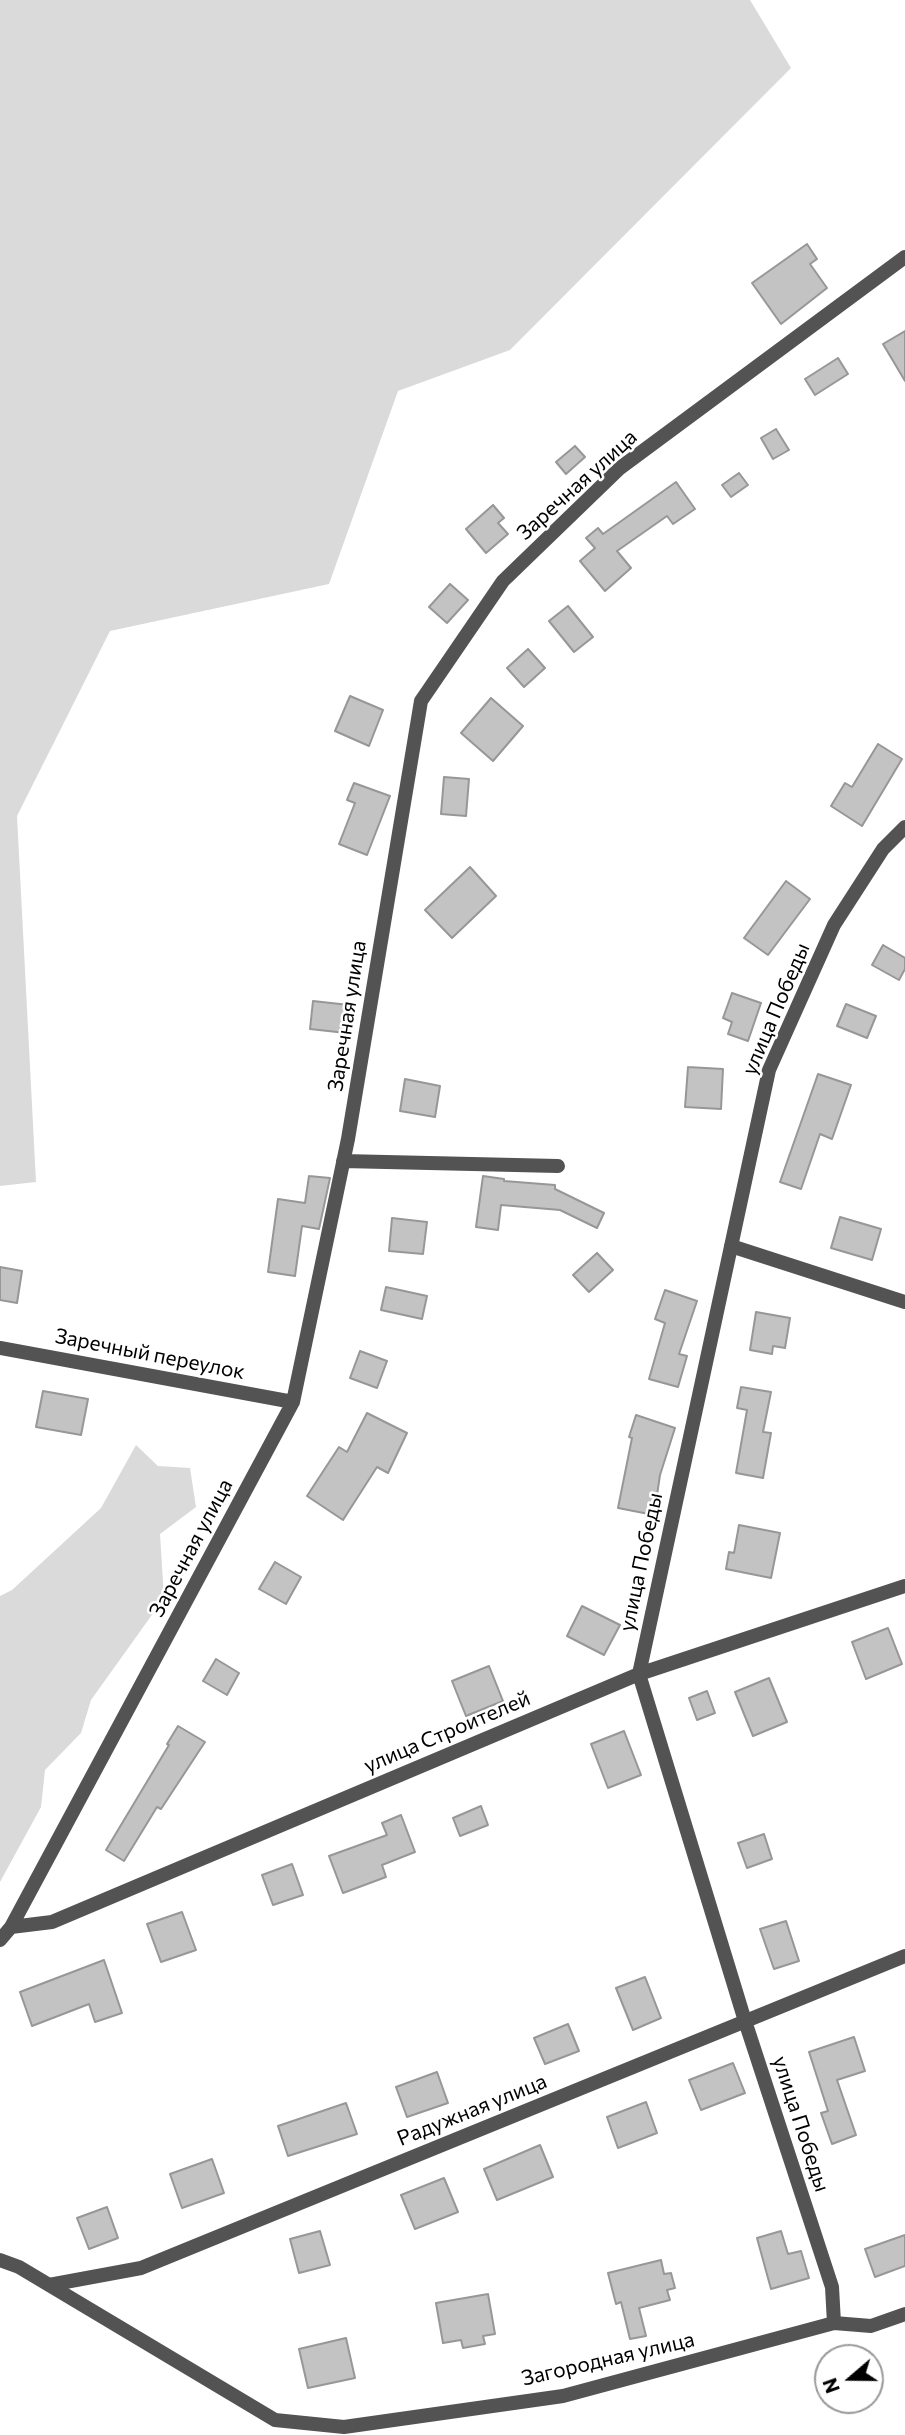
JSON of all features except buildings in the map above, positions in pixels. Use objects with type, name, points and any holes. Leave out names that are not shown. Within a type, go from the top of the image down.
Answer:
[{"type":"street","name":"Заречная улица","points":[[0,1940],[11,1927],[293,1402],[343,1161],[421,701],[503,581],[620,468],[905,257]]},
{"type":"street","name":"улица Победы","points":[[834,2323],[832,2287],[745,2021],[639,1674],[769,1070],[834,925],[883,849],[905,827]]},
{"type":"street","points":[[343,1161],[558,1166]]},
{"type":"street","points":[[731,1246],[905,1302]]},
{"type":"street","name":"Заречный переулок","points":[[0,1348],[293,1402]]},
{"type":"street","name":"улица Строителей","points":[[11,1927],[52,1922],[639,1674],[905,1586]]},
{"type":"street","name":"Радужная улица","points":[[49,2285],[141,2268],[905,1956]]},
{"type":"street","points":[[0,2260],[19,2267],[49,2285]]},
{"type":"street","name":"Загородная улица","points":[[49,2285],[275,2420],[344,2427],[563,2396],[834,2323],[871,2326],[905,2314]]},
{"type":"shaded area","points":[[0,0],[750,0],[791,68],[510,350],[398,391],[329,584],[110,631],[17,816],[36,1182],[0,1186]]},
{"type":"shaded area","points":[[136,1445],[158,1466],[190,1468],[196,1507],[160,1534],[164,1598],[91,1700],[81,1733],[45,1770],[41,1807],[0,1882],[0,1596],[12,1590],[101,1508]]}]
